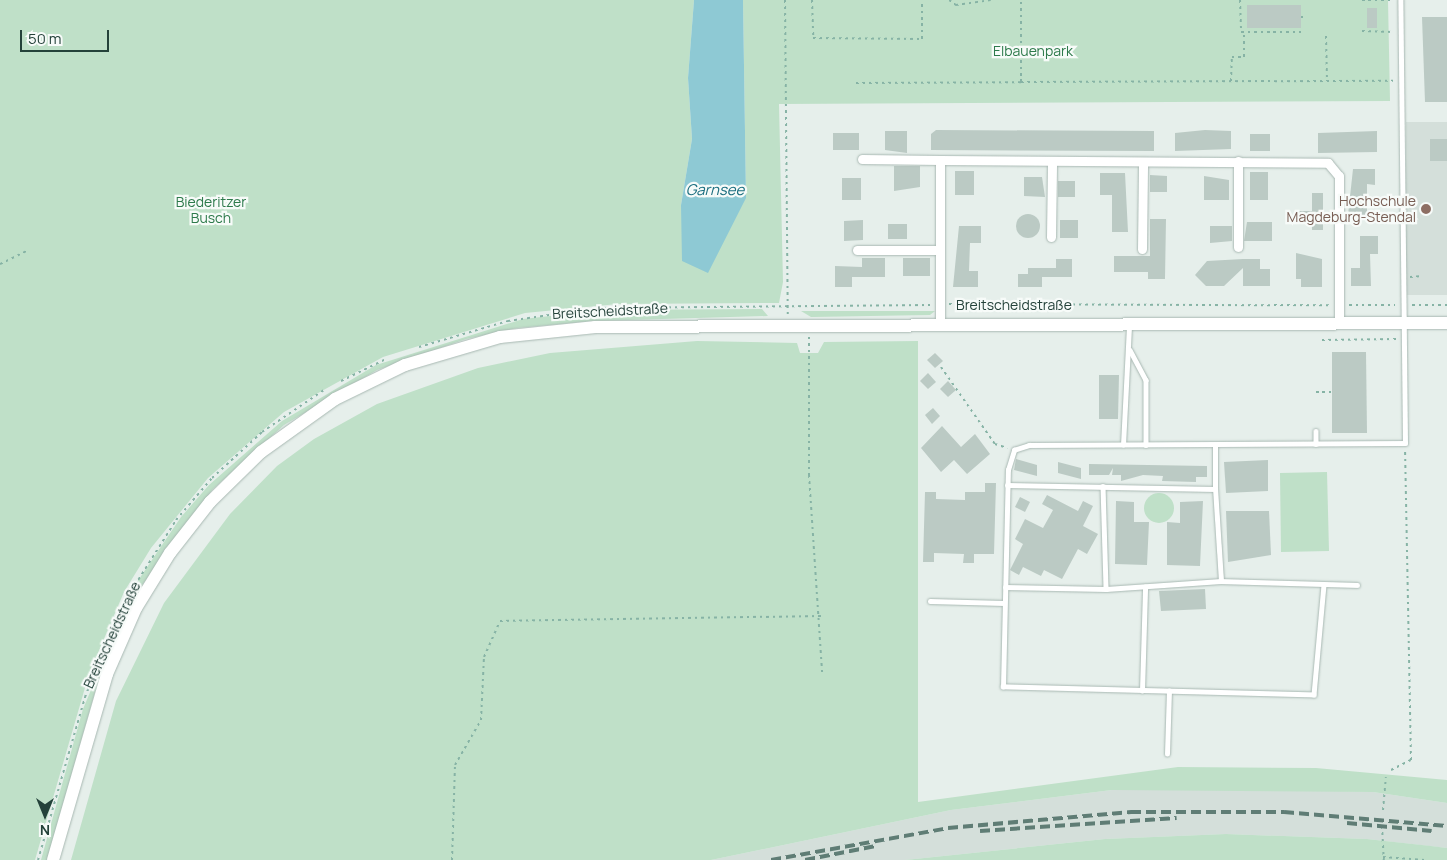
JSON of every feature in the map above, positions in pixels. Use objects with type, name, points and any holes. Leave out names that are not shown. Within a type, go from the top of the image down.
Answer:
[{"type":"street","points":[[862,159],[1143,162],[1321,161],[1337,169],[1339,322]]},
{"type":"street","points":[[940,160],[940,323]]},
{"type":"street","points":[[1051,237],[1052,161]]},
{"type":"street","points":[[1238,161],[1238,248]]},
{"type":"street","points":[[1142,249],[1143,162]]},
{"type":"street","points":[[857,250],[940,250]]},
{"type":"street","name":"Breitscheidstraße","points":[[53,860],[102,689],[143,596],[210,502],[301,422],[391,371],[500,337],[586,327],[1129,322],[1447,323]]},
{"type":"lane","points":[[1324,585],[1314,695],[1003,687],[1008,460],[1014,450],[1029,445],[1405,443],[1402,339],[1400,0]]},
{"type":"lane","points":[[1123,445],[1124,379],[1129,349],[1129,322]]},
{"type":"lane","points":[[1129,349],[1146,380],[1146,445]]},
{"type":"lane","points":[[1316,431],[1316,444]]},
{"type":"lane","points":[[1215,444],[1215,489],[1221,581]]},
{"type":"lane","points":[[1007,485],[1215,489]]},
{"type":"lane","points":[[1103,486],[1106,589]]},
{"type":"lane","points":[[1005,587],[1106,589],[1221,581],[1357,585]]},
{"type":"lane","points":[[1142,690],[1145,587]]},
{"type":"lane","points":[[930,601],[1004,603]]},
{"type":"lane","points":[[1167,754],[1169,691]]},
{"type":"path","points":[[785,0],[789,324]]},
{"type":"path","points":[[812,0],[813,38],[922,39],[922,0]]},
{"type":"path","points":[[949,0],[965,5],[990,0]]},
{"type":"path","points":[[1021,0],[1021,82]]},
{"type":"path","points":[[1231,81],[1232,57],[1244,57],[1244,32],[1240,0]]},
{"type":"path","points":[[1362,0],[1400,0]]},
{"type":"path","points":[[965,5],[965,10]]},
{"type":"path","points":[[1301,17],[1306,17]]},
{"type":"path","points":[[1362,31],[1400,32]]},
{"type":"path","points":[[1244,32],[1301,32]]},
{"type":"path","points":[[1326,36],[1326,81]]},
{"type":"path","points":[[856,83],[1400,81]]},
{"type":"path","points":[[0,264],[29,250]]},
{"type":"path","name":"Breitscheidstraße","points":[[411,350],[508,321],[570,311],[940,304],[1447,305]]},
{"type":"path","points":[[810,325],[809,475],[821,616],[822,673]]},
{"type":"path","points":[[1322,340],[1402,339]]},
{"type":"path","points":[[335,385],[387,359]]},
{"type":"path","points":[[941,367],[995,444],[1014,450]]},
{"type":"path","name":"Breitscheidstraße","points":[[38,860],[96,665],[142,572],[192,499],[234,457],[281,418],[328,388]]},
{"type":"path","points":[[1316,392],[1332,392]]},
{"type":"path","points":[[1391,770],[1411,760],[1405,443]]},
{"type":"path","points":[[452,860],[455,765],[481,720],[484,657],[500,621],[821,616]]},
{"type":"path","points":[[1383,810],[1386,777]]},
{"type":"path","points":[[1382,826],[1384,859],[1426,860]]},
{"type":"shaded area","name":"Hochschule Magdeburg-Stendal","points":[[1406,122],[1447,122],[1447,295],[1406,295]]},
{"type":"shaded area","points":[[1235,788],[1373,792],[1447,803],[1447,848],[1367,839],[1226,834],[1105,839],[905,860],[711,860],[951,810],[1112,790]]},
{"type":"green space","name":"Biederitzer Busch","points":[[0,0],[694,0],[688,78],[692,139],[681,205],[746,198],[743,0],[1388,0],[1390,101],[779,104],[783,282],[779,303],[618,304],[525,313],[383,357],[284,412],[208,478],[151,548],[124,592],[89,674],[35,860],[0,860]]},
{"type":"green space","points":[[762,309],[768,316],[594,321],[517,328],[466,339],[377,370],[284,425],[213,489],[140,588],[97,685],[47,860],[41,860],[83,709],[135,585],[181,517],[209,485],[282,421],[376,365],[523,319],[605,310]]},
{"type":"green space","points":[[801,311],[935,311],[930,315],[811,317]]},
{"type":"green space","points":[[697,341],[797,343],[800,353],[818,353],[824,342],[918,341],[918,802],[1178,767],[1316,768],[1447,780],[1447,803],[1373,792],[1112,790],[951,810],[711,860],[71,860],[116,701],[164,603],[230,514],[277,466],[314,439],[377,404],[478,368],[550,353]]},
{"type":"green space","points":[[1327,472],[1329,551],[1281,552],[1280,473]]},
{"type":"green space","points":[[1159,493],[1170,497],[1174,508],[1170,519],[1159,523],[1148,519],[1144,508],[1148,497]]},
{"type":"green space","points":[[1226,834],[1367,839],[1431,846],[1447,848],[1447,860],[905,860],[1105,839]]},
{"type":"water","name":"Garnsee","points":[[694,0],[743,0],[746,198],[708,273],[682,261],[681,205],[692,139],[688,78]]},
{"type":"building","points":[[1247,5],[1301,5],[1301,28],[1247,28]]},
{"type":"building","points":[[1367,8],[1377,8],[1377,28],[1367,28]]},
{"type":"building","points":[[1422,17],[1447,17],[1447,102],[1425,102]]},
{"type":"building","points":[[936,130],[1154,131],[1154,151],[931,150],[931,134]]},
{"type":"building","points":[[1205,130],[1231,131],[1231,149],[1175,151],[1175,133]]},
{"type":"building","points":[[885,131],[907,131],[907,153],[885,150]]},
{"type":"building","points":[[1377,131],[1377,152],[1318,153],[1318,133]]},
{"type":"building","points":[[833,133],[859,133],[859,150],[833,150]]},
{"type":"building","points":[[1250,134],[1270,134],[1270,151],[1250,151]]},
{"type":"building","points":[[1430,139],[1447,139],[1447,161],[1430,161]]},
{"type":"building","points":[[894,166],[920,166],[920,187],[894,191]]},
{"type":"building","points":[[1353,169],[1375,169],[1375,185],[1367,184],[1367,215],[1348,215]]},
{"type":"building","points":[[955,171],[974,171],[974,195],[955,195]]},
{"type":"building","points":[[1250,172],[1268,172],[1268,200],[1250,200]]},
{"type":"building","points":[[1100,173],[1125,173],[1128,232],[1112,232],[1112,195],[1100,195]]},
{"type":"building","points":[[1150,175],[1167,176],[1167,192],[1150,192]]},
{"type":"building","points":[[1204,176],[1229,180],[1229,200],[1204,200]]},
{"type":"building","points":[[1024,177],[1042,177],[1045,197],[1024,196]]},
{"type":"building","points":[[842,178],[861,178],[861,200],[842,200]]},
{"type":"building","points":[[1058,181],[1075,181],[1075,197],[1058,197]]},
{"type":"building","points":[[1312,193],[1323,193],[1323,230],[1312,230],[1312,223],[1296,223],[1295,211],[1312,211]]},
{"type":"building","points":[[1028,214],[1037,217],[1040,226],[1037,235],[1028,238],[1019,235],[1016,226],[1019,217]]},
{"type":"building","points":[[1150,219],[1166,219],[1165,279],[1148,279],[1148,272],[1114,272],[1114,256],[1150,256]]},
{"type":"building","points":[[863,220],[863,240],[844,241],[844,221]]},
{"type":"building","points":[[1060,220],[1078,220],[1078,238],[1060,238]]},
{"type":"building","points":[[1247,222],[1272,222],[1272,241],[1244,241]]},
{"type":"building","points":[[888,224],[907,224],[907,239],[888,239]]},
{"type":"building","points":[[959,226],[981,226],[981,243],[970,243],[969,271],[978,271],[978,287],[953,287]]},
{"type":"building","points":[[1210,226],[1232,226],[1232,241],[1210,243]]},
{"type":"building","points":[[1360,236],[1378,236],[1378,254],[1370,254],[1371,286],[1351,286],[1351,268],[1360,268]]},
{"type":"building","points":[[1296,253],[1322,259],[1322,287],[1301,287],[1301,279],[1296,279]]},
{"type":"building","points":[[862,258],[885,258],[885,277],[852,277],[852,287],[835,287],[835,266],[862,267]]},
{"type":"building","points":[[903,258],[930,258],[930,276],[903,276]]},
{"type":"building","points":[[1056,259],[1072,259],[1072,277],[1042,277],[1042,287],[1018,287],[1018,274],[1028,274],[1028,268],[1056,268]]},
{"type":"building","points":[[1260,259],[1260,269],[1270,269],[1270,286],[1243,286],[1243,268],[1224,286],[1206,286],[1195,275],[1207,261]]},
{"type":"building","points":[[1332,352],[1366,352],[1367,433],[1332,433]]},
{"type":"building","points":[[935,353],[943,361],[935,368],[927,360]]},
{"type":"building","points":[[928,373],[936,382],[928,389],[920,381]]},
{"type":"building","points":[[1099,375],[1119,375],[1118,419],[1099,419]]},
{"type":"building","points":[[948,381],[956,390],[948,397],[940,389]]},
{"type":"building","points":[[933,408],[940,416],[932,424],[925,415]]},
{"type":"building","points":[[942,426],[961,447],[975,434],[990,454],[967,474],[954,460],[941,472],[921,448]]},
{"type":"building","points":[[1016,459],[1037,465],[1037,476],[1014,470]]},
{"type":"building","points":[[1268,460],[1268,491],[1226,493],[1224,462]]},
{"type":"building","points":[[1058,462],[1081,468],[1081,479],[1058,473]]},
{"type":"building","points":[[1089,464],[1207,466],[1207,477],[1196,477],[1196,482],[1162,481],[1163,476],[1143,475],[1121,481],[1121,475],[1112,475],[1113,468],[1109,475],[1089,475]]},
{"type":"building","points":[[985,483],[996,483],[994,554],[974,554],[974,563],[963,563],[964,554],[934,553],[934,562],[923,562],[925,492],[936,492],[936,499],[965,500],[965,492],[985,492]]},
{"type":"building","points":[[1047,495],[1078,511],[1083,501],[1093,506],[1083,526],[1098,534],[1087,554],[1078,549],[1062,579],[1044,570],[1041,576],[1023,567],[1019,575],[1010,570],[1023,544],[1015,539],[1025,519],[1043,528],[1053,510],[1042,504]]},
{"type":"building","points":[[1020,497],[1030,502],[1025,512],[1015,507]]},
{"type":"building","points":[[1116,501],[1134,502],[1134,522],[1149,522],[1147,565],[1115,564]]},
{"type":"building","points":[[1203,501],[1200,566],[1167,565],[1167,522],[1180,523],[1180,502]]},
{"type":"building","points":[[1226,511],[1269,511],[1271,555],[1228,562]]},
{"type":"building","points":[[1205,589],[1206,609],[1161,611],[1159,591]]},
{"type":"railway","points":[[771,860],[948,828],[1131,812],[1284,812],[1447,826]]},
{"type":"railway","points":[[980,831],[1177,818]]},
{"type":"railway","points":[[1347,823],[1432,831]]},
{"type":"railway","points":[[805,860],[876,846]]},
{"type":"place","name":"Hochschule Magdeburg-Stendal","points":[[1426,209]]},
{"type":"park label","name":"Elbauenpark","points":[[1033,51]]}]
